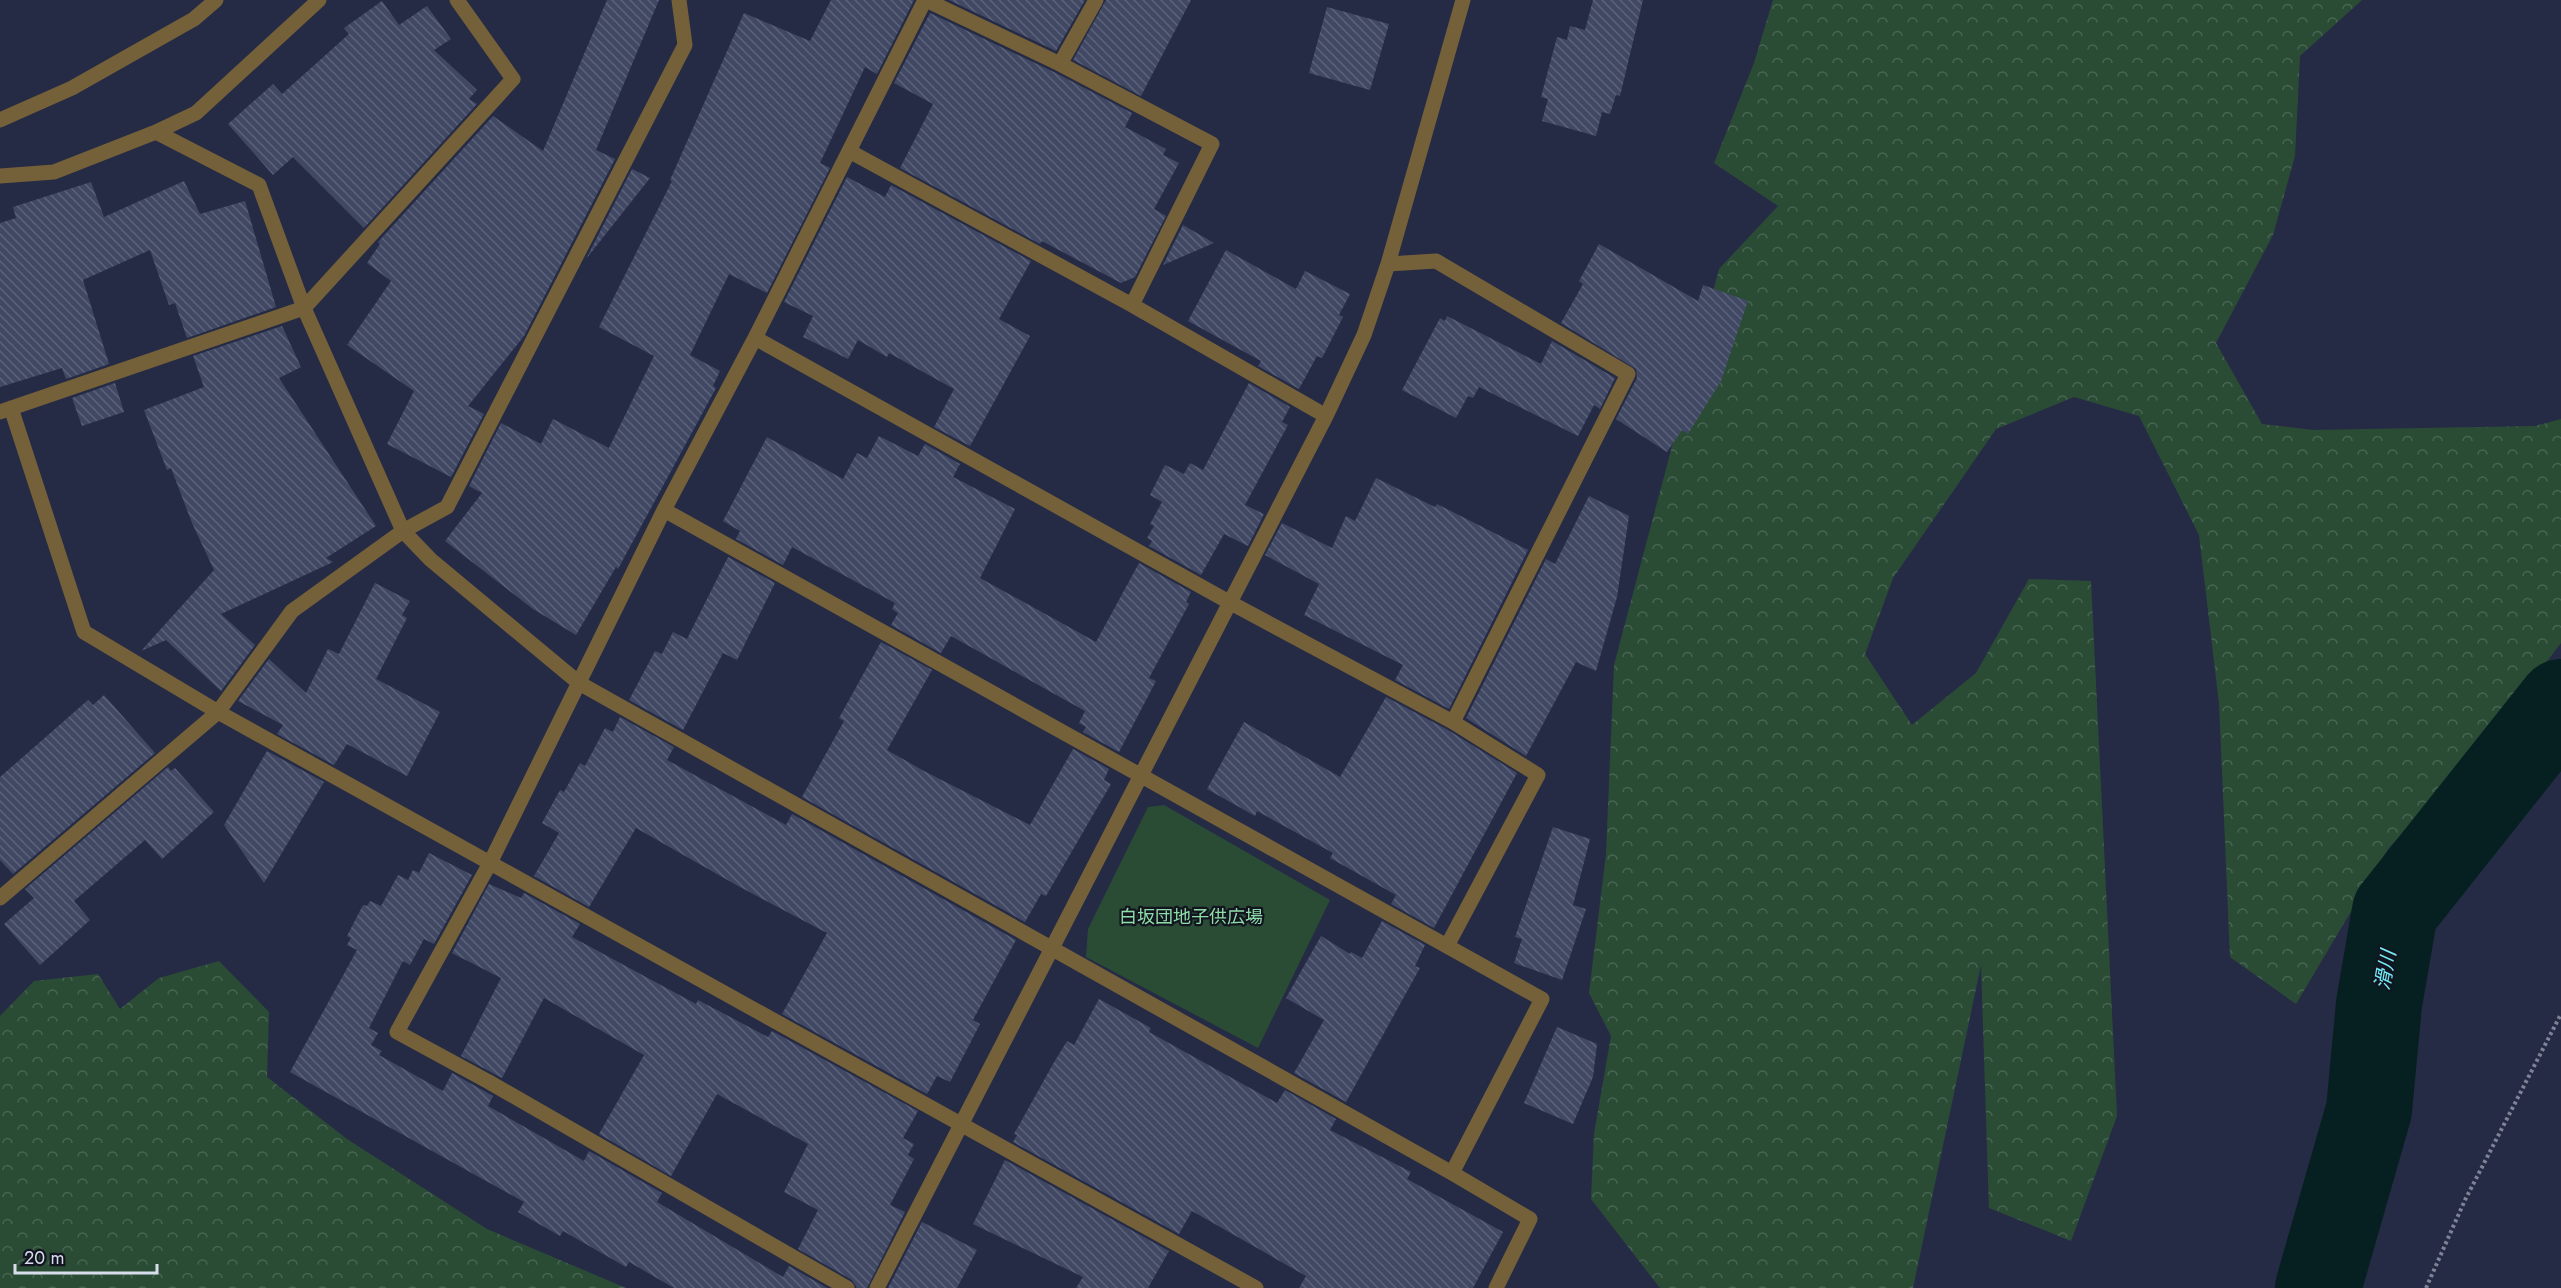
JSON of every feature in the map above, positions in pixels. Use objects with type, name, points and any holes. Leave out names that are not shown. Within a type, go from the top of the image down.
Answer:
[{"type":"street","points":[[0,120],[72,88],[194,19],[216,0]]},
{"type":"street","points":[[0,176],[54,172],[156,132],[196,113],[319,0]]},
{"type":"street","points":[[457,0],[513,79],[304,308],[6,410],[84,632],[218,712],[1256,1288]]},
{"type":"street","points":[[0,898],[218,712],[292,612],[403,531],[447,507],[685,45],[679,0]]},
{"type":"street","points":[[847,1288],[489,1082],[397,1032],[489,863],[664,510],[755,338],[926,0],[1060,64],[1212,144],[1132,305]]},
{"type":"street","points":[[1060,64],[1096,0]]},
{"type":"street","points":[[877,1288],[1326,416],[1364,335],[1388,264],[1463,0]]},
{"type":"street","points":[[156,132],[259,185],[304,308],[403,531],[431,560],[579,683],[1052,951],[1452,1173],[1530,1220],[1496,1288]]},
{"type":"street","points":[[849,151],[1132,305],[1326,416]]},
{"type":"street","points":[[1388,264],[1436,261],[1628,374],[1453,722]]},
{"type":"street","points":[[755,338],[1229,602],[1453,722],[1538,775],[1447,946]]},
{"type":"street","points":[[664,510],[1542,999],[1452,1173]]},
{"type":"path","points":[[2426,1288],[2465,1200],[2561,1014]]},
{"type":"green space","points":[[1773,0],[2362,0],[2300,56],[2295,156],[2273,235],[2216,343],[2262,424],[2313,430],[2535,426],[2561,419],[2561,643],[2503,719],[2388,849],[2296,1004],[2230,957],[2219,703],[2199,535],[2139,416],[2074,397],[1996,429],[1893,578],[1865,654],[1912,725],[1976,673],[2029,579],[2091,581],[2117,1116],[2071,1241],[1989,1208],[1981,965],[1913,1288],[1660,1288],[1591,1199],[1594,1134],[1611,1036],[1589,993],[1606,854],[1614,665],[1719,269],[1778,206],[1714,163],[1754,63]]},
{"type":"green space","name":"白坂団地子供広場","points":[[1164,805],[1330,900],[1258,1048],[1086,957],[1088,929],[1148,807]]},
{"type":"green space","points":[[219,961],[269,1012],[267,1077],[347,1139],[487,1229],[626,1288],[0,1288],[0,1016],[34,981],[98,974],[120,1009],[159,978]]},
{"type":"building","points":[[607,0],[659,0],[596,150],[615,159],[524,336],[468,406],[484,414],[451,477],[387,444],[414,391],[347,345],[391,281],[367,263],[380,244],[378,242],[493,116],[543,151]]},
{"type":"building","points":[[831,0],[914,0],[877,74],[865,67],[820,163],[830,168],[767,293],[729,274],[690,355],[720,371],[713,386],[716,388],[618,569],[616,567],[576,635],[533,609],[445,541],[482,493],[469,486],[501,423],[541,444],[553,419],[609,448],[654,356],[599,327],[672,181],[670,180],[744,13],[810,41]]},
{"type":"building","points":[[949,0],[1085,0],[1056,51]]},
{"type":"building","points":[[1106,0],[1191,0],[1141,96],[1073,60]]},
{"type":"building","points":[[1593,0],[1643,0],[1620,96],[1616,95],[1610,114],[1602,112],[1596,136],[1542,121],[1548,99],[1541,97],[1557,37],[1567,40],[1570,26],[1585,30]]},
{"type":"building","points":[[382,1],[399,25],[427,6],[451,39],[434,50],[477,90],[469,99],[477,104],[364,228],[293,157],[273,175],[228,124],[273,84],[282,94],[349,34],[344,28]]},
{"type":"building","points":[[1327,7],[1389,24],[1370,90],[1309,73]]},
{"type":"building","points":[[930,13],[1056,73],[1132,113],[1125,127],[1166,149],[1163,155],[1179,163],[1154,209],[1166,216],[1135,277],[1121,283],[1042,241],[1040,244],[900,168],[933,104],[894,83]]},
{"type":"building","points":[[632,169],[650,178],[586,259]]},
{"type":"building","points":[[847,177],[885,197],[891,185],[1031,261],[999,319],[1030,336],[970,446],[934,427],[954,389],[889,353],[887,357],[858,340],[848,359],[803,337],[813,316],[784,302]]},
{"type":"building","points":[[184,181],[200,214],[245,201],[276,307],[187,338],[175,303],[169,305],[150,250],[83,280],[109,364],[66,379],[62,368],[0,387],[0,223],[16,218],[13,207],[91,182],[104,217]]},
{"type":"building","points":[[1183,225],[1214,243],[1163,265]]},
{"type":"building","points":[[1599,244],[1698,301],[1703,285],[1748,301],[1721,381],[1688,434],[1682,430],[1667,452],[1616,419],[1637,378],[1636,369],[1561,323],[1583,284],[1579,281]]},
{"type":"building","points":[[1226,250],[1296,289],[1305,271],[1350,294],[1339,315],[1343,317],[1322,358],[1317,356],[1299,389],[1258,366],[1261,361],[1188,321]]},
{"type":"building","points":[[1447,316],[1541,364],[1552,341],[1615,378],[1600,409],[1594,405],[1578,436],[1479,387],[1473,398],[1468,396],[1456,418],[1402,390],[1440,318],[1445,321]]},
{"type":"building","points":[[282,326],[301,367],[279,378],[376,526],[326,558],[333,562],[221,614],[255,645],[221,691],[166,640],[141,651],[214,570],[192,523],[171,468],[167,470],[144,410],[204,387],[193,356]]},
{"type":"building","points":[[115,383],[124,412],[82,426],[72,398]]},
{"type":"building","points":[[1249,383],[1290,407],[1282,422],[1288,425],[1245,505],[1264,514],[1248,546],[1224,534],[1201,575],[1149,546],[1152,541],[1147,538],[1154,526],[1150,524],[1162,502],[1150,495],[1165,465],[1184,474],[1190,463],[1203,470]]},
{"type":"building","points":[[879,436],[918,456],[925,444],[960,464],[953,477],[1015,509],[980,578],[1096,642],[1139,563],[1191,592],[1186,602],[1189,604],[1149,678],[1156,681],[1119,752],[1083,732],[1086,727],[1079,723],[1085,711],[951,636],[941,653],[891,625],[898,613],[892,609],[895,603],[792,547],[783,565],[736,539],[740,531],[723,521],[767,437],[843,479],[857,453],[867,458]]},
{"type":"building","points":[[1376,478],[1435,507],[1437,504],[1528,550],[1449,709],[1395,680],[1403,665],[1304,615],[1319,584],[1265,555],[1282,523],[1332,548],[1346,516],[1355,521]]},
{"type":"building","points":[[1589,496],[1629,516],[1617,597],[1596,671],[1576,662],[1526,756],[1466,718],[1546,559],[1555,564]]},
{"type":"building","points":[[728,557],[775,583],[737,660],[723,653],[683,730],[629,700],[655,651],[662,654],[673,632],[687,639]]},
{"type":"building","points":[[375,583],[410,601],[402,615],[407,618],[376,679],[440,712],[407,776],[347,744],[334,765],[277,734],[283,725],[238,701],[269,659],[306,693],[328,649],[339,654]]},
{"type":"building","points":[[881,642],[932,670],[887,750],[924,771],[1030,825],[1073,749],[1109,769],[1104,780],[1111,784],[1046,896],[1041,894],[1025,922],[802,797],[844,721],[839,718]]},
{"type":"building","points":[[104,695],[155,753],[13,874],[0,860],[0,777],[88,700],[93,705]]},
{"type":"building","points":[[1386,697],[1448,730],[1517,773],[1434,928],[1391,904],[1396,895],[1330,858],[1333,853],[1257,811],[1255,816],[1207,789],[1244,722],[1340,777]]},
{"type":"building","points":[[620,717],[674,747],[667,760],[786,825],[792,814],[1016,940],[973,1020],[980,1024],[950,1082],[937,1076],[927,1094],[782,1014],[827,933],[636,828],[589,907],[534,876],[559,833],[542,823],[560,790],[564,792],[580,763],[585,766],[605,728],[613,732]]},
{"type":"building","points":[[267,751],[324,782],[264,883],[224,825]]},
{"type":"building","points":[[168,767],[171,771],[175,768],[214,812],[162,859],[145,840],[74,901],[90,920],[40,965],[4,924],[34,898],[25,889]]},
{"type":"building","points":[[1553,827],[1590,839],[1573,905],[1586,909],[1562,980],[1514,963],[1522,939],[1515,937]]},
{"type":"building","points":[[429,853],[472,875],[434,944],[424,939],[410,965],[403,961],[369,1028],[378,1033],[371,1045],[382,1051],[379,1055],[443,1091],[452,1073],[493,1096],[488,1106],[584,1161],[589,1151],[662,1193],[657,1202],[783,1277],[789,1266],[827,1288],[674,1288],[629,1262],[626,1267],[563,1231],[560,1236],[518,1212],[524,1202],[290,1072],[357,950],[347,945],[351,938],[347,936],[363,905],[367,906],[370,901],[381,906],[398,875],[408,880],[413,870],[419,873]]},
{"type":"building","points":[[489,884],[521,898],[524,893],[580,924],[572,937],[696,1004],[698,1000],[768,1037],[772,1031],[918,1111],[903,1138],[914,1144],[908,1155],[914,1159],[890,1205],[905,1212],[867,1288],[857,1288],[852,1280],[798,1249],[818,1210],[784,1192],[808,1144],[717,1094],[671,1176],[599,1134],[644,1055],[544,998],[502,1078],[461,1056],[501,978],[452,953]]},
{"type":"building","points":[[1382,921],[1425,945],[1415,966],[1420,968],[1346,1102],[1294,1073],[1324,1020],[1286,998],[1321,936],[1350,954],[1351,952],[1362,958]]},
{"type":"building","points":[[1099,999],[1151,1028],[1149,1032],[1277,1103],[1285,1090],[1336,1119],[1330,1130],[1411,1172],[1407,1179],[1503,1232],[1473,1288],[1299,1288],[1306,1276],[1192,1211],[1179,1234],[1013,1142],[1017,1135],[1014,1134],[1053,1064],[1067,1041],[1074,1045]]},
{"type":"building","points":[[1557,1027],[1597,1044],[1593,1077],[1573,1124],[1524,1103]]},
{"type":"building","points":[[1005,1160],[1169,1251],[1148,1288],[1076,1288],[1083,1277],[973,1224]]},
{"type":"building","points":[[922,1222],[977,1250],[957,1288],[888,1288]]},
{"type":"waterway","name":"滑川","points":[[2318,1288],[2369,1110],[2379,1004],[2395,911],[2561,702]]}]
